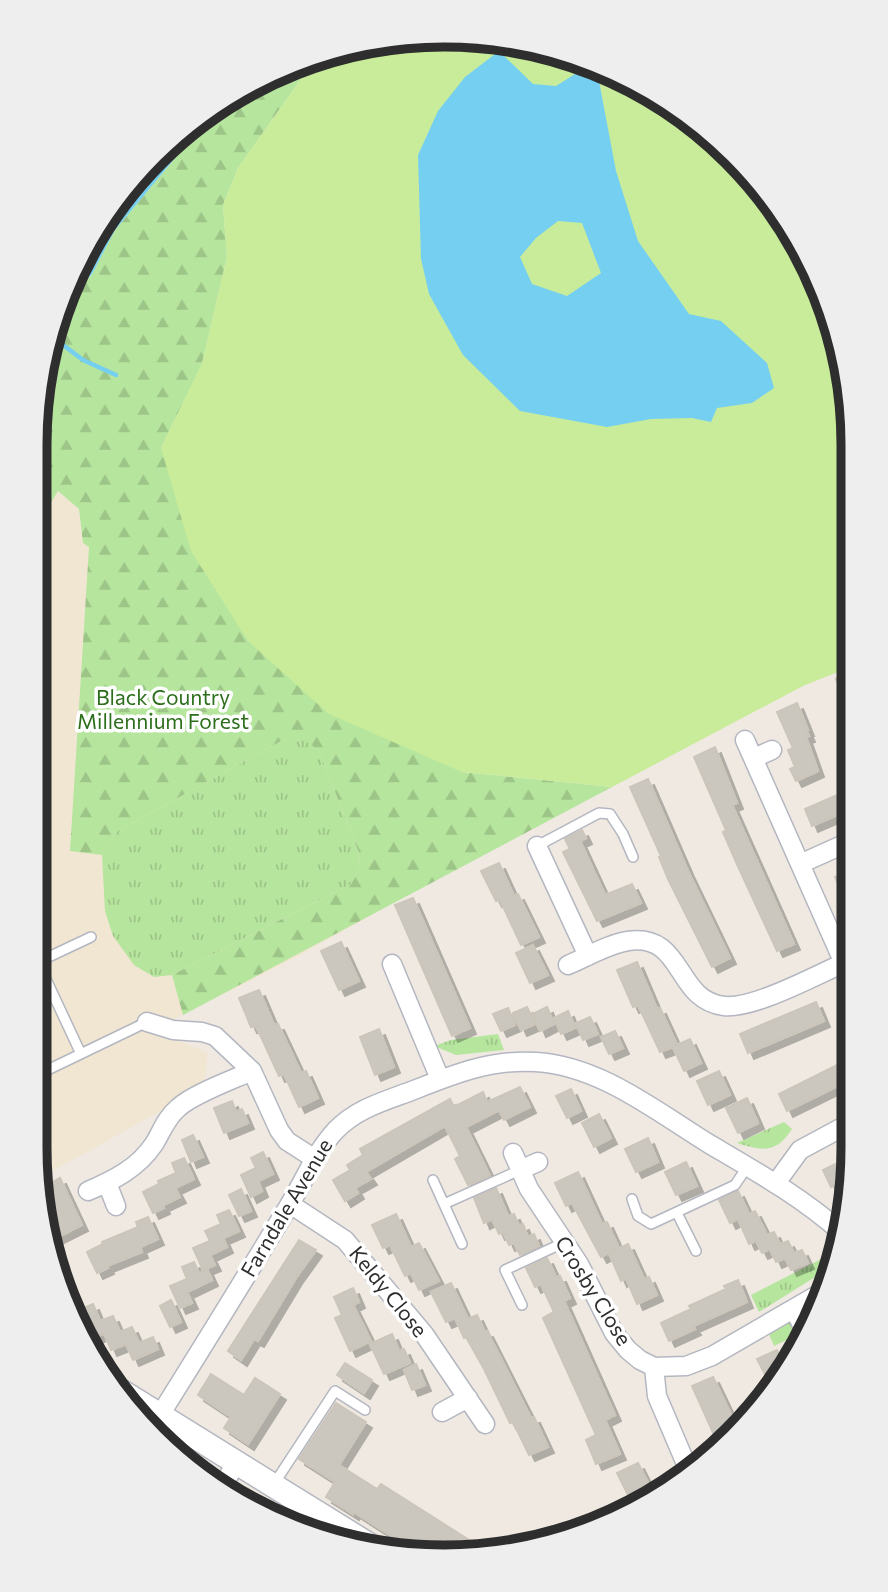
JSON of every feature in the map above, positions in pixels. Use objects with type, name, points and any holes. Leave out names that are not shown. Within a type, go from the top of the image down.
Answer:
[{"type":"street","points":[[745,740],[841,955]]},
{"type":"street","points":[[754,758],[772,750]]},
{"type":"street","points":[[537,846],[588,956]]},
{"type":"street","points":[[800,864],[841,846]]},
{"type":"street","points":[[568,965],[618,944],[647,942],[672,956],[697,995],[710,1003],[724,1006],[743,1006],[841,973]]},
{"type":"street","points":[[392,964],[440,1079]]},
{"type":"street","points":[[147,1021],[173,1030],[202,1032],[215,1036],[252,1071],[279,1130],[287,1141],[315,1160]]},
{"type":"street","name":"Farndale Avenue","points":[[160,1415],[334,1132],[358,1111],[470,1069],[498,1063],[538,1062],[563,1066],[610,1083],[776,1183],[833,1225]]},
{"type":"street","points":[[88,1191],[139,1164],[155,1143],[166,1120],[180,1105],[252,1071]]},
{"type":"street","points":[[776,1183],[800,1150],[841,1128]]},
{"type":"street","points":[[517,1161],[538,1162]]},
{"type":"street","name":"Crosby Close","points":[[517,1161],[541,1210],[579,1264],[614,1334],[634,1355],[654,1367]]},
{"type":"street","points":[[107,1183],[116,1206]]},
{"type":"street","name":"Keldy Close","points":[[290,1204],[345,1240],[424,1334],[485,1424]]},
{"type":"street","points":[[687,1462],[657,1396],[654,1367],[686,1366],[712,1356],[812,1298]]},
{"type":"street","points":[[794,1309],[800,1322]]},
{"type":"street","points":[[442,1412],[468,1398]]},
{"type":"street","points":[[139,1402],[349,1533]]},
{"type":"street","points":[[227,1480],[236,1462]]},
{"type":"lane","points":[[537,846],[599,813],[610,814],[623,834],[632,857]]},
{"type":"lane","points":[[47,958],[91,937]]},
{"type":"lane","points":[[47,981],[81,1054]]},
{"type":"lane","points":[[47,1070],[147,1021]]},
{"type":"lane","points":[[444,1204],[517,1161]]},
{"type":"lane","points":[[632,1199],[638,1216],[650,1224],[734,1185],[747,1167]]},
{"type":"lane","points":[[433,1180],[462,1244]]},
{"type":"lane","points":[[677,1213],[696,1251]]},
{"type":"lane","points":[[522,1305],[505,1269],[565,1242]]},
{"type":"lane","points":[[273,1485],[335,1391],[365,1410]]},
{"type":"shaded area","points":[[57,491],[79,509],[84,543],[233,659],[446,873],[295,958],[152,1030],[208,1053],[204,1087],[48,1174],[47,1148],[47,508]]},
{"type":"green space","points":[[418,48],[496,51],[572,68],[642,100],[686,129],[725,163],[759,202],[788,246],[820,316],[833,367],[840,418],[841,671],[803,686],[612,787],[462,772],[329,714],[248,641],[191,551],[161,448],[202,363],[227,257],[223,205],[238,168],[306,72],[367,55]]},
{"type":"green space","name":"Black Country Millennium Forest","points":[[306,72],[238,168],[223,205],[227,257],[202,364],[161,448],[462,772],[612,787],[183,1015],[172,975],[351,884],[358,870],[359,853],[319,751],[307,742],[294,739],[283,740],[116,832],[102,855],[70,851],[89,547],[83,543],[79,509],[58,491],[47,508],[47,444],[51,392],[61,341],[79,289],[92,274],[115,230],[188,141],[224,114],[269,88]]},
{"type":"green space","points":[[283,740],[308,740],[319,751],[359,853],[358,870],[351,884],[172,975],[154,977],[134,965],[113,936],[105,911],[102,855],[116,832]]},
{"type":"green space","points":[[498,1034],[504,1050],[456,1055],[434,1046],[451,1040]]},
{"type":"green space","points":[[784,1122],[792,1129],[774,1147],[761,1149],[737,1143]]},
{"type":"green space","points":[[825,1257],[821,1274],[759,1312],[751,1295]]},
{"type":"green space","points":[[788,1316],[797,1328],[793,1337],[774,1346],[767,1329]]},
{"type":"water","points":[[498,51],[533,84],[556,86],[575,74],[599,81],[616,171],[638,241],[689,314],[721,321],[767,363],[774,388],[752,403],[717,408],[711,422],[692,418],[651,419],[607,427],[520,411],[463,355],[429,294],[421,259],[418,155],[438,111],[465,77]],"holes":[[[558,221],[582,223],[601,273],[567,296],[532,284],[520,257],[536,238]]]},
{"type":"water","points":[[188,141],[115,230],[92,274],[79,288],[100,246],[129,202],[163,163]]},
{"type":"building","points":[[841,677],[841,691],[836,679]]},
{"type":"building","points":[[797,703],[808,730],[809,736],[806,737],[818,771],[796,781],[790,769],[795,767],[788,750],[793,748],[777,712]]},
{"type":"building","points":[[715,747],[737,803],[732,805],[794,944],[777,951],[723,832],[726,830],[694,757]]},
{"type":"building","points":[[648,779],[730,958],[712,967],[668,879],[659,857],[661,856],[630,787]]},
{"type":"building","points":[[841,793],[841,813],[812,826],[805,809]]},
{"type":"building","points":[[582,830],[586,838],[580,841],[605,895],[632,884],[641,903],[597,921],[563,852],[570,849],[565,839]]},
{"type":"building","points":[[499,863],[514,896],[518,894],[539,937],[521,945],[500,900],[496,901],[481,871]]},
{"type":"building","points":[[841,874],[841,890],[835,877]]},
{"type":"building","points":[[413,898],[470,1028],[452,1036],[395,905]]},
{"type":"building","points":[[341,942],[359,981],[339,990],[321,951]]},
{"type":"building","points":[[533,945],[548,975],[530,983],[516,953]]},
{"type":"building","points":[[637,962],[657,1009],[660,1008],[677,1045],[690,1039],[701,1063],[684,1071],[673,1047],[660,1052],[638,1005],[633,1007],[617,970]]},
{"type":"building","points":[[259,990],[274,1025],[278,1024],[301,1073],[306,1071],[318,1098],[299,1107],[284,1074],[279,1076],[256,1026],[251,1027],[239,998]]},
{"type":"building","points":[[816,1002],[824,1021],[748,1053],[740,1034]]},
{"type":"building","points":[[527,1007],[535,1024],[521,1030],[513,1013]]},
{"type":"building","points":[[547,1007],[554,1024],[540,1031],[533,1014]]},
{"type":"building","points":[[508,1008],[515,1025],[501,1031],[493,1014]]},
{"type":"building","points":[[568,1011],[575,1028],[561,1034],[554,1018]]},
{"type":"building","points":[[590,1017],[598,1034],[583,1040],[576,1023]]},
{"type":"building","points":[[379,1029],[394,1067],[375,1075],[360,1037]]},
{"type":"building","points":[[615,1031],[623,1048],[609,1054],[601,1037]]},
{"type":"building","points":[[839,1064],[841,1068],[841,1084],[787,1111],[779,1094]]},
{"type":"building","points":[[719,1071],[730,1095],[708,1105],[697,1081]]},
{"type":"building","points":[[520,1087],[530,1107],[504,1120],[499,1110],[466,1127],[490,1176],[468,1185],[455,1159],[460,1156],[445,1126],[366,1172],[371,1179],[355,1188],[358,1193],[345,1201],[333,1180],[350,1170],[347,1165],[363,1155],[360,1149],[450,1099],[454,1107],[483,1092],[487,1102]]},
{"type":"building","points":[[571,1089],[581,1111],[567,1118],[556,1096]]},
{"type":"building","points":[[747,1098],[758,1123],[738,1133],[726,1108]]},
{"type":"building","points":[[232,1101],[236,1112],[242,1109],[248,1123],[224,1133],[214,1108]]},
{"type":"building","points":[[599,1114],[611,1138],[594,1147],[582,1123]]},
{"type":"building","points":[[193,1135],[203,1157],[191,1162],[182,1140]]},
{"type":"building","points":[[648,1138],[658,1162],[636,1172],[625,1149]]},
{"type":"building","points":[[263,1152],[273,1174],[258,1181],[262,1191],[251,1197],[241,1175],[256,1168],[251,1158]]},
{"type":"building","points":[[184,1158],[194,1179],[175,1188],[180,1197],[153,1213],[143,1192],[176,1173],[172,1163]]},
{"type":"building","points":[[686,1162],[697,1186],[676,1195],[665,1172]]},
{"type":"building","points":[[840,1162],[839,1183],[831,1187],[823,1170]]},
{"type":"building","points":[[578,1172],[602,1224],[607,1222],[619,1248],[601,1257],[572,1203],[566,1206],[555,1183]]},
{"type":"building","points":[[60,1178],[82,1225],[58,1237],[55,1225],[49,1184]]},
{"type":"building","points":[[496,1188],[508,1216],[514,1214],[519,1226],[523,1224],[528,1237],[534,1234],[539,1246],[520,1255],[514,1243],[509,1245],[503,1232],[499,1234],[492,1219],[484,1223],[474,1198]]},
{"type":"building","points":[[241,1189],[251,1211],[239,1216],[229,1195]]},
{"type":"building","points":[[738,1191],[749,1214],[755,1211],[767,1235],[774,1232],[780,1244],[774,1247],[788,1241],[794,1253],[802,1250],[808,1263],[791,1270],[785,1258],[776,1262],[770,1249],[762,1253],[756,1241],[749,1244],[738,1219],[730,1223],[719,1200]]},
{"type":"building","points":[[229,1210],[239,1231],[223,1238],[227,1247],[210,1255],[215,1265],[203,1270],[193,1248],[210,1241],[205,1231],[221,1224],[217,1215]]},
{"type":"building","points":[[396,1214],[411,1247],[419,1243],[439,1281],[419,1290],[411,1273],[405,1276],[390,1245],[383,1248],[372,1225]]},
{"type":"building","points":[[148,1217],[158,1239],[140,1247],[142,1252],[107,1266],[108,1268],[97,1273],[87,1252],[103,1244],[102,1242],[138,1227],[136,1222]]},
{"type":"building","points":[[299,1240],[316,1250],[258,1341],[254,1339],[241,1360],[228,1351]]},
{"type":"building","points":[[628,1244],[644,1279],[649,1277],[657,1295],[637,1304],[626,1278],[621,1281],[609,1253]]},
{"type":"building","points":[[547,1258],[556,1277],[560,1276],[570,1298],[564,1301],[615,1415],[605,1420],[620,1454],[596,1464],[586,1440],[596,1435],[543,1318],[554,1312],[541,1284],[535,1287],[526,1268]]},
{"type":"building","points":[[194,1262],[199,1273],[207,1269],[212,1280],[187,1292],[192,1303],[180,1308],[170,1286],[187,1279],[182,1267]]},
{"type":"building","points":[[738,1280],[747,1302],[693,1326],[695,1329],[669,1341],[661,1323],[691,1309],[689,1306],[726,1289],[724,1286]]},
{"type":"building","points":[[451,1283],[468,1319],[477,1315],[485,1332],[487,1331],[548,1447],[529,1455],[455,1318],[446,1322],[431,1292]]},
{"type":"building","points":[[353,1288],[359,1302],[353,1305],[371,1341],[350,1351],[335,1318],[342,1315],[334,1297]]},
{"type":"building","points":[[171,1300],[181,1322],[170,1327],[160,1306]]},
{"type":"building","points":[[93,1304],[100,1321],[113,1316],[120,1332],[132,1327],[139,1343],[153,1337],[158,1349],[133,1360],[126,1344],[111,1350],[104,1333],[95,1337],[81,1309]]},
{"type":"building","points":[[392,1334],[399,1351],[404,1349],[410,1363],[384,1374],[370,1344]]},
{"type":"building","points":[[777,1350],[781,1357],[767,1378],[757,1359]]},
{"type":"building","points":[[345,1363],[372,1380],[364,1393],[337,1375]]},
{"type":"building","points":[[416,1364],[425,1385],[412,1390],[404,1370]]},
{"type":"building","points":[[211,1374],[244,1395],[255,1378],[280,1394],[248,1444],[224,1428],[231,1417],[198,1395]]},
{"type":"building","points":[[713,1377],[733,1420],[715,1438],[692,1386]]},
{"type":"building","points":[[336,1403],[366,1422],[339,1465],[377,1489],[381,1484],[475,1543],[444,1545],[401,1542],[326,1497],[335,1482],[299,1459]]},
{"type":"building","points":[[638,1463],[650,1487],[630,1498],[617,1473]]},
{"type":"waterway","points":[[61,343],[83,360],[116,375]]}]
